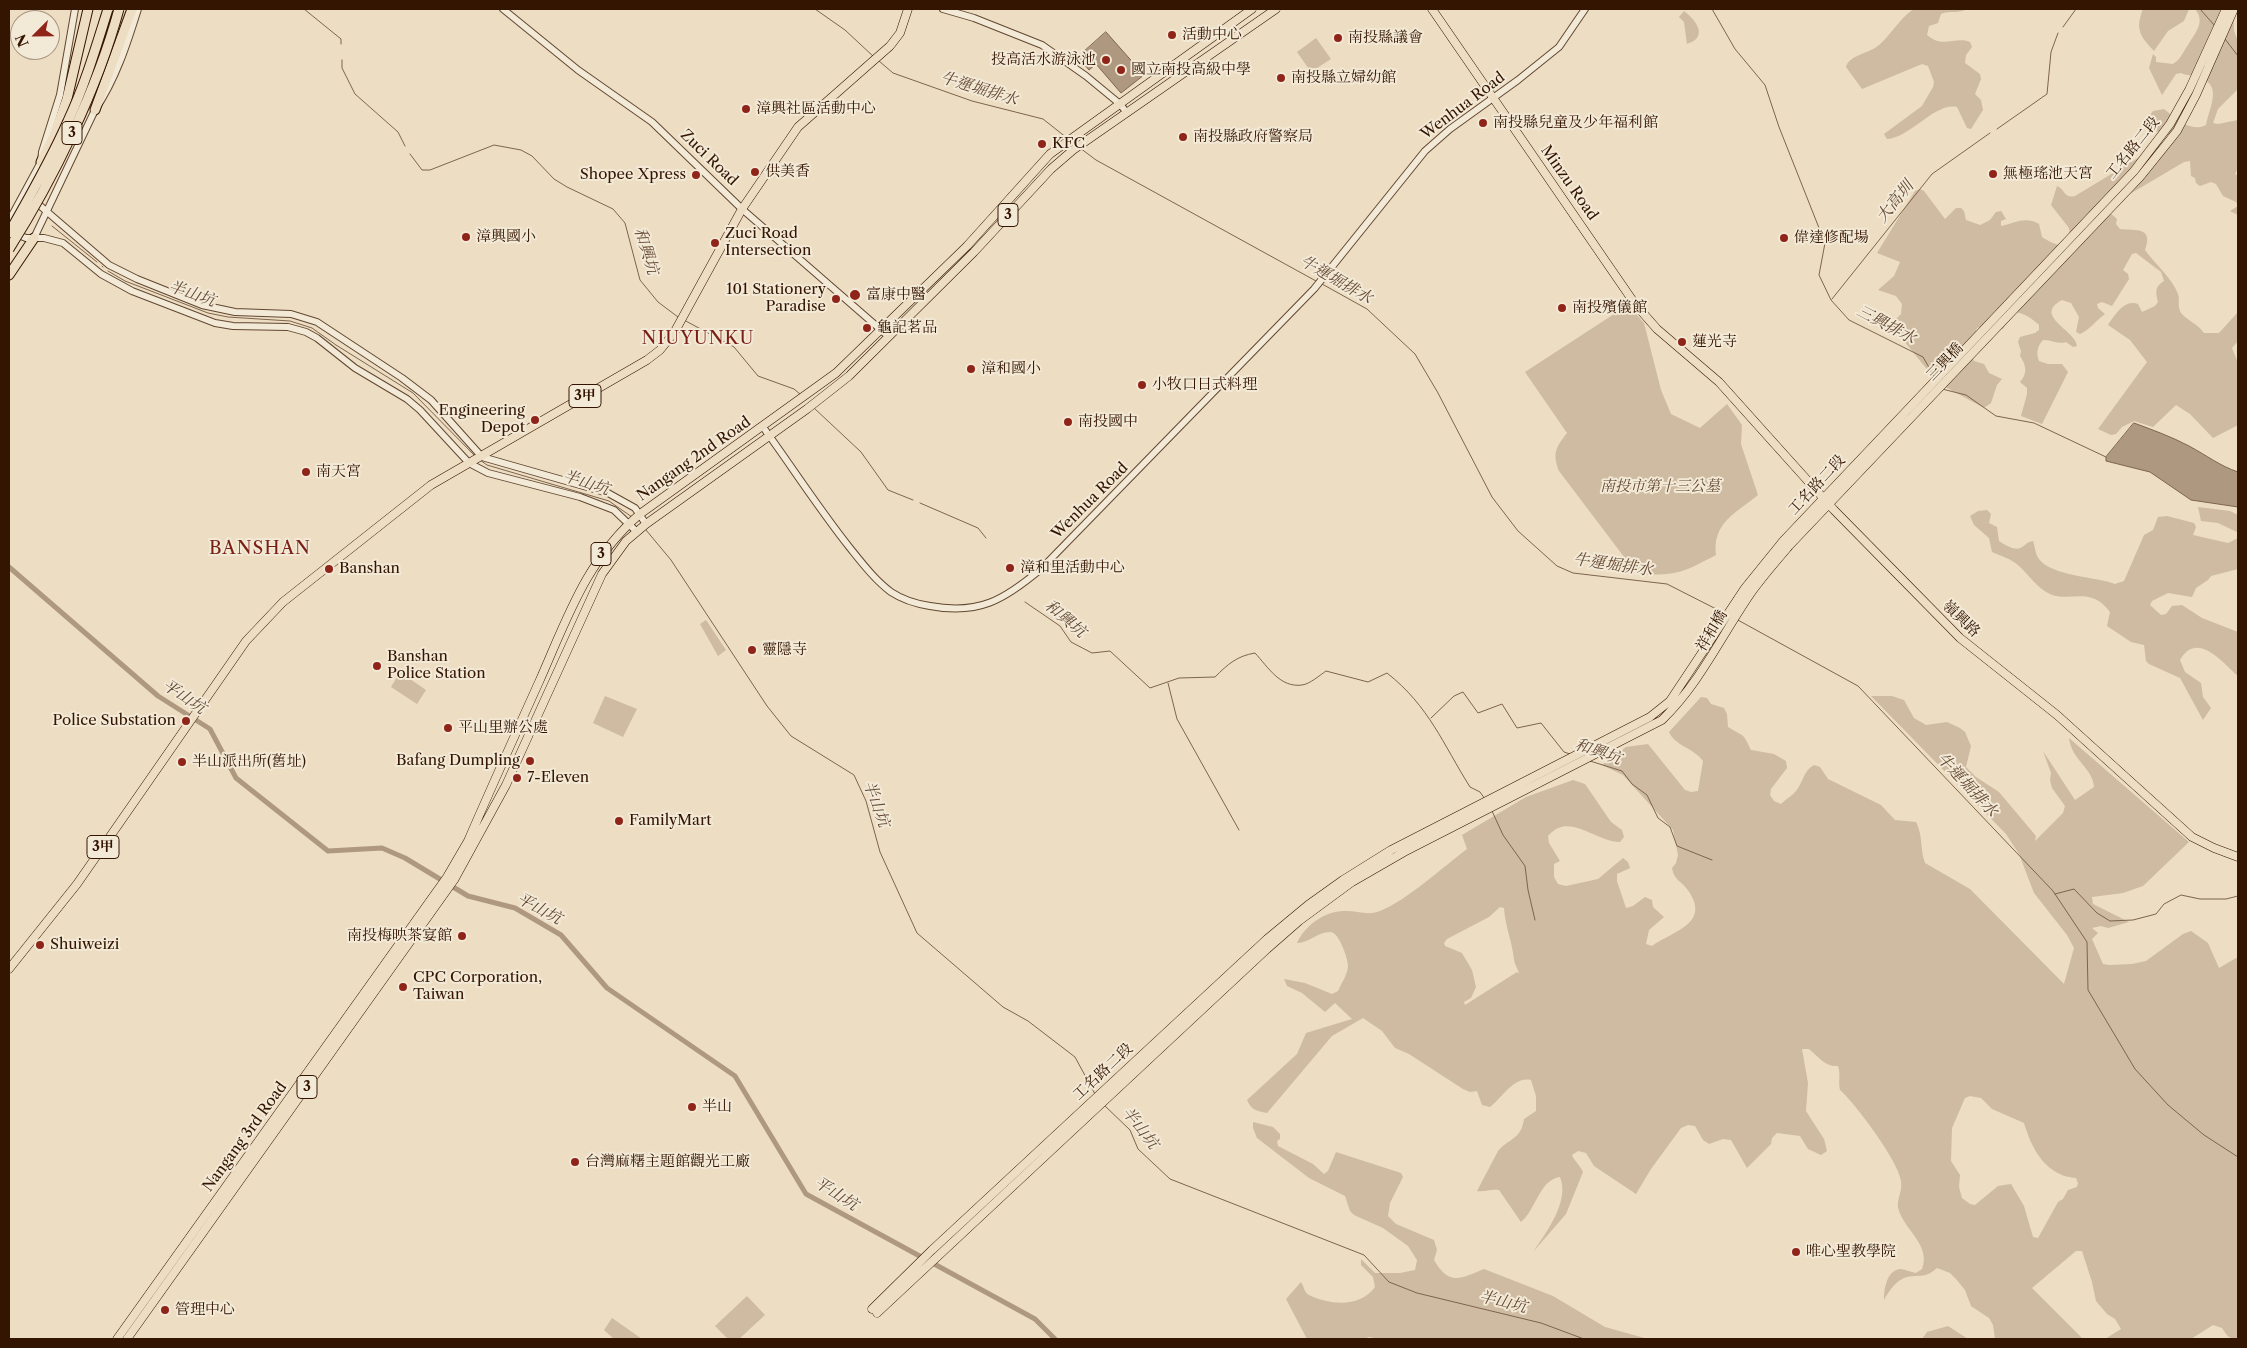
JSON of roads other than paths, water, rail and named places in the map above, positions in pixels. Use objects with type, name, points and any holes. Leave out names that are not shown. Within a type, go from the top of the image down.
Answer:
[{"type":"highway","points":[[41,162],[58,127],[67,99],[88,9]]},
{"type":"highway","name":"3","points":[[9,233],[69,121],[91,63],[108,9]]},
{"type":"highway","name":"3","points":[[9,249],[30,216],[76,125],[119,9]]},
{"type":"highway","points":[[95,110],[132,9]]},
{"type":"highway","points":[[9,275],[34,238]]},
{"type":"main road","name":"3甲","points":[[9,969],[77,884],[246,641],[283,602],[431,485],[647,360],[667,342],[683,319],[742,209],[798,127],[878,58],[900,33],[908,9]]},
{"type":"main road","name":"3","points":[[1120,104],[1252,9]]},
{"type":"main road","name":"3","points":[[1127,113],[1276,9]]},
{"type":"main road","name":"Minzu Road","points":[[1432,9],[1492,99],[1635,304],[1657,329],[1697,362]]},
{"type":"main road","name":"工名路二段","points":[[1986,327],[2134,171],[2170,124],[2189,90],[2226,9]]},
{"type":"main road","name":"工名路二段","points":[[1993,333],[2134,184],[2177,131],[2196,95],[2234,9]]},
{"type":"main road","name":"Nangang 2nd Road","points":[[451,879],[581,589],[604,549],[640,514],[836,373],[967,246],[1039,165],[1065,142],[1120,104]]},
{"type":"main road","name":"Nangang 2nd Road","points":[[451,879],[506,785],[602,574],[626,541],[636,531],[848,376],[944,281],[1051,169],[1073,150],[1127,113]]},
{"type":"main road","name":"三興橋","points":[[1912,404],[1986,327]]},
{"type":"main road","name":"三興橋","points":[[1917,411],[1993,333]]},
{"type":"main road","name":"嶺興路","points":[[1697,362],[1719,382],[1824,498],[1971,648],[2057,715],[2192,836],[2214,848],[2238,857]]},
{"type":"main road","name":"工名路二段","points":[[1749,589],[1783,541],[1912,404]]},
{"type":"main road","name":"工名路二段","points":[[1749,589],[1917,411]]},
{"type":"main road","name":"祥和橋","points":[[1595,750],[1656,714],[1670,701],[1749,589]]},
{"type":"main road","name":"祥和橋","points":[[1595,750],[1662,720],[1681,702],[1694,685],[1749,589]]},
{"type":"main road","points":[[1296,918],[1343,880],[1378,858],[1595,750]]},
{"type":"main road","name":"Nangang 3rd Road","points":[[117,1339],[451,879]]},
{"type":"main road","name":"Nangang 3rd Road","points":[[126,1339],[426,913]]},
{"type":"main road","name":"工名路二段","points":[[918,1268],[932,1250],[1296,918]]},
{"type":"main road","name":"工名路二段","points":[[918,1268],[939,1254],[1296,918]]},
{"type":"main road","points":[[874,1311],[918,1268]]},
{"type":"street","points":[[9,221],[41,162],[42,152],[60,95],[75,9]]},
{"type":"street","points":[[34,238],[122,58],[138,9]]},
{"type":"street","name":"Zuci Road","points":[[503,9],[578,70],[652,122],[742,209],[888,336]]},
{"type":"street","points":[[943,9],[974,18],[1042,45],[1120,104],[1127,113]]},
{"type":"street","name":"Wenhua Road","points":[[762,427],[838,533],[879,582],[893,593],[918,604],[949,609],[977,608],[994,602],[1016,589],[1041,569],[1314,288],[1425,151],[1450,129],[1559,47],[1585,9]]},
{"type":"street","points":[[19,203],[38,204],[109,265],[137,279],[202,305],[235,312],[291,314],[317,322],[402,378],[431,400],[476,460],[608,493],[624,500],[640,514],[646,524]]},
{"type":"street","points":[[9,225],[10,230],[16,235],[26,238],[44,238],[63,243],[101,274],[132,291],[183,312],[215,323],[233,326],[288,327],[306,332],[317,338],[355,368],[407,399],[476,460],[488,473],[580,497],[614,510],[636,531]]},
{"type":"waterway","name":"和興坑","points":[[304,9],[341,39],[341,44]]},
{"type":"waterway","name":"牛運堀排水","points":[[815,9],[845,30],[874,57]]},
{"type":"waterway","name":"三興排水","points":[[1712,9],[1735,49],[1765,85],[1779,127],[1825,243],[1819,275],[1831,300],[1849,320],[1923,357],[1935,378]]},
{"type":"waterway","name":"大高圳","points":[[2063,27],[2076,9]]},
{"type":"waterway","points":[[2200,9],[2215,26]]},
{"type":"waterway","name":"大高圳","points":[[1997,129],[2047,94],[2051,52],[2058,33]]},
{"type":"waterway","points":[[2225,39],[2238,56]]},
{"type":"waterway","name":"和興坑","points":[[342,60],[342,68],[355,94],[398,132],[405,146]]},
{"type":"waterway","name":"牛運堀排水","points":[[879,61],[893,73],[972,101],[1043,119],[1067,138]]},
{"type":"waterway","name":"大高圳","points":[[1832,299],[1932,174],[1990,133]]},
{"type":"waterway","name":"和興坑","points":[[410,154],[422,170],[430,170],[494,145],[521,150],[532,156],[554,179],[613,209],[625,223],[640,280],[658,302],[678,317]]},
{"type":"waterway","name":"牛運堀排水","points":[[1080,148],[1096,160],[1316,281]]},
{"type":"waterway","name":"半山坑","points":[[52,226],[97,262]]},
{"type":"waterway","name":"半山坑","points":[[108,271],[125,281],[208,313],[228,317],[290,321],[312,328],[413,393],[475,456]]},
{"type":"waterway","name":"牛運堀排水","points":[[1322,284],[1367,309],[1415,354],[1438,393],[1492,497],[1518,531],[1557,566],[1573,573],[1667,584],[1724,613]]},
{"type":"waterway","name":"和興坑","points":[[684,320],[734,347],[758,376],[794,389],[800,394]]},
{"type":"waterway","name":"三興排水","points":[[1942,389],[1966,395],[1996,416],[2034,423],[2106,457]]},
{"type":"waterway","name":"和興坑","points":[[814,408],[861,452],[888,490],[913,500]]},
{"type":"waterway","name":"半山坑","points":[[480,460],[487,465],[609,501],[632,517]]},
{"type":"waterway","name":"和興坑","points":[[920,503],[978,528],[986,538]]},
{"type":"waterway","name":"半山坑","points":[[646,530],[671,560],[767,706],[791,736],[854,775],[866,801],[880,852],[917,933],[1003,1007],[1028,1021],[1075,1057],[1095,1094]]},
{"type":"waterway","name":"平山坑","points":[[9,567],[158,696],[210,729],[236,778],[328,851],[382,848],[405,858],[468,896],[515,908],[561,935],[607,988],[735,1076],[806,1194],[1035,1319],[1055,1339]]},
{"type":"waterway","name":"和興坑","points":[[1025,602],[1060,626],[1071,642],[1092,653],[1110,651],[1150,688],[1179,678],[1215,677],[1233,661],[1255,653],[1281,680],[1294,685],[1308,683],[1326,671],[1368,682],[1387,673],[1402,686],[1425,712],[1470,787],[1480,792],[1485,799]]},
{"type":"waterway","name":"牛運堀排水","points":[[1736,619],[1858,686],[2053,891],[2087,942],[2088,990],[2135,1069],[2168,1105],[2204,1135],[2238,1157]]},
{"type":"waterway","points":[[1168,683],[1177,719],[1239,830]]},
{"type":"waterway","name":"和興坑","points":[[1431,718],[1454,696],[1463,692],[1478,713],[1502,704],[1517,728],[1541,723],[1564,752],[1570,754]]},
{"type":"waterway","name":"和興坑","points":[[1590,761],[1622,771],[1632,784],[1647,795],[1658,818],[1670,827],[1677,846],[1712,860]]},
{"type":"waterway","points":[[1492,811],[1503,835],[1525,866],[1535,920]]},
{"type":"waterway","points":[[2055,894],[2074,889],[2097,913],[2110,921],[2133,920],[2156,914],[2164,904],[2181,895],[2200,899],[2226,899],[2238,896]]},
{"type":"waterway","name":"半山坑","points":[[1104,1105],[1130,1130],[1138,1149],[1170,1179],[1364,1255],[1389,1282],[1417,1293],[1541,1323],[1584,1339]]},
{"type":"place","name":"活動中心","points":[[1172,35]]},
{"type":"place","name":"南投縣議會","points":[[1338,38]]},
{"type":"place","name":"投高活水游泳池","points":[[1106,60]]},
{"type":"place","name":"國立南投高級中學","points":[[1121,70]]},
{"type":"place","name":"南投縣立婦幼館","points":[[1281,78]]},
{"type":"place","name":"漳興社區活動中心","points":[[746,109]]},
{"type":"place","name":"南投縣兒童及少年福利館","points":[[1483,123]]},
{"type":"place","name":"南投縣政府警察局","points":[[1183,137]]},
{"type":"place","name":"KFC","points":[[1042,144]]},
{"type":"place","name":"供美香","points":[[755,172]]},
{"type":"place","name":"無極瑤池天宮","points":[[1993,174]]},
{"type":"place","name":"Shopee Xpress","points":[[696,175]]},
{"type":"place","name":"漳興國小","points":[[466,237]]},
{"type":"place","name":"偉達修配場","points":[[1784,238]]},
{"type":"place","name":"Zuci Road Intersection","points":[[715,243]]},
{"type":"place","name":"富康中醫","points":[[855,295]]},
{"type":"place","name":"101 Stationery Paradise","points":[[836,299]]},
{"type":"place","name":"南投殯儀館","points":[[1562,308]]},
{"type":"place","name":"龜記茗品","points":[[867,328]]},
{"type":"place","name":"蓮光寺","points":[[1682,342]]},
{"type":"place","name":"漳和國小","points":[[971,369]]},
{"type":"place","name":"小牧口日式料理","points":[[1142,385]]},
{"type":"place","name":"Engineering Depot","points":[[535,420]]},
{"type":"place","name":"南投國中","points":[[1068,422]]},
{"type":"place","name":"南天宮","points":[[306,472]]},
{"type":"place","name":"漳和里活動中心","points":[[1010,568]]},
{"type":"place","name":"Banshan","points":[[329,569]]},
{"type":"place","name":"靈隱寺","points":[[752,650]]},
{"type":"place","name":"Banshan Police Station","points":[[377,666]]},
{"type":"place","name":"Police Substation","points":[[186,721]]},
{"type":"place","name":"平山里辦公處","points":[[448,728]]},
{"type":"place","name":"Bafang Dumpling","points":[[530,761]]},
{"type":"place","name":"半山派出所(舊址)","points":[[182,762]]},
{"type":"place","name":"7-Eleven","points":[[517,778]]},
{"type":"place","name":"FamilyMart","points":[[619,821]]},
{"type":"place","name":"南投梅映茶宴館","points":[[462,936]]},
{"type":"place","name":"Shuiweizi","points":[[40,945]]},
{"type":"place","name":"CPC Corporation, Taiwan","points":[[403,987]]},
{"type":"place","name":"半山","points":[[692,1107]]},
{"type":"place","name":"台灣麻糬主題館觀光工廠","points":[[575,1162]]},
{"type":"place","name":"唯心聖教學院","points":[[1796,1252]]},
{"type":"place","name":"管理中心","points":[[165,1310]]},
{"type":"district","name":"NIUYUNKU","points":[[698,339]]},
{"type":"district","name":"BANSHAN","points":[[260,549]]},
{"type":"park label","name":"南投市第十三公墓","points":[[1660,487]]}]
